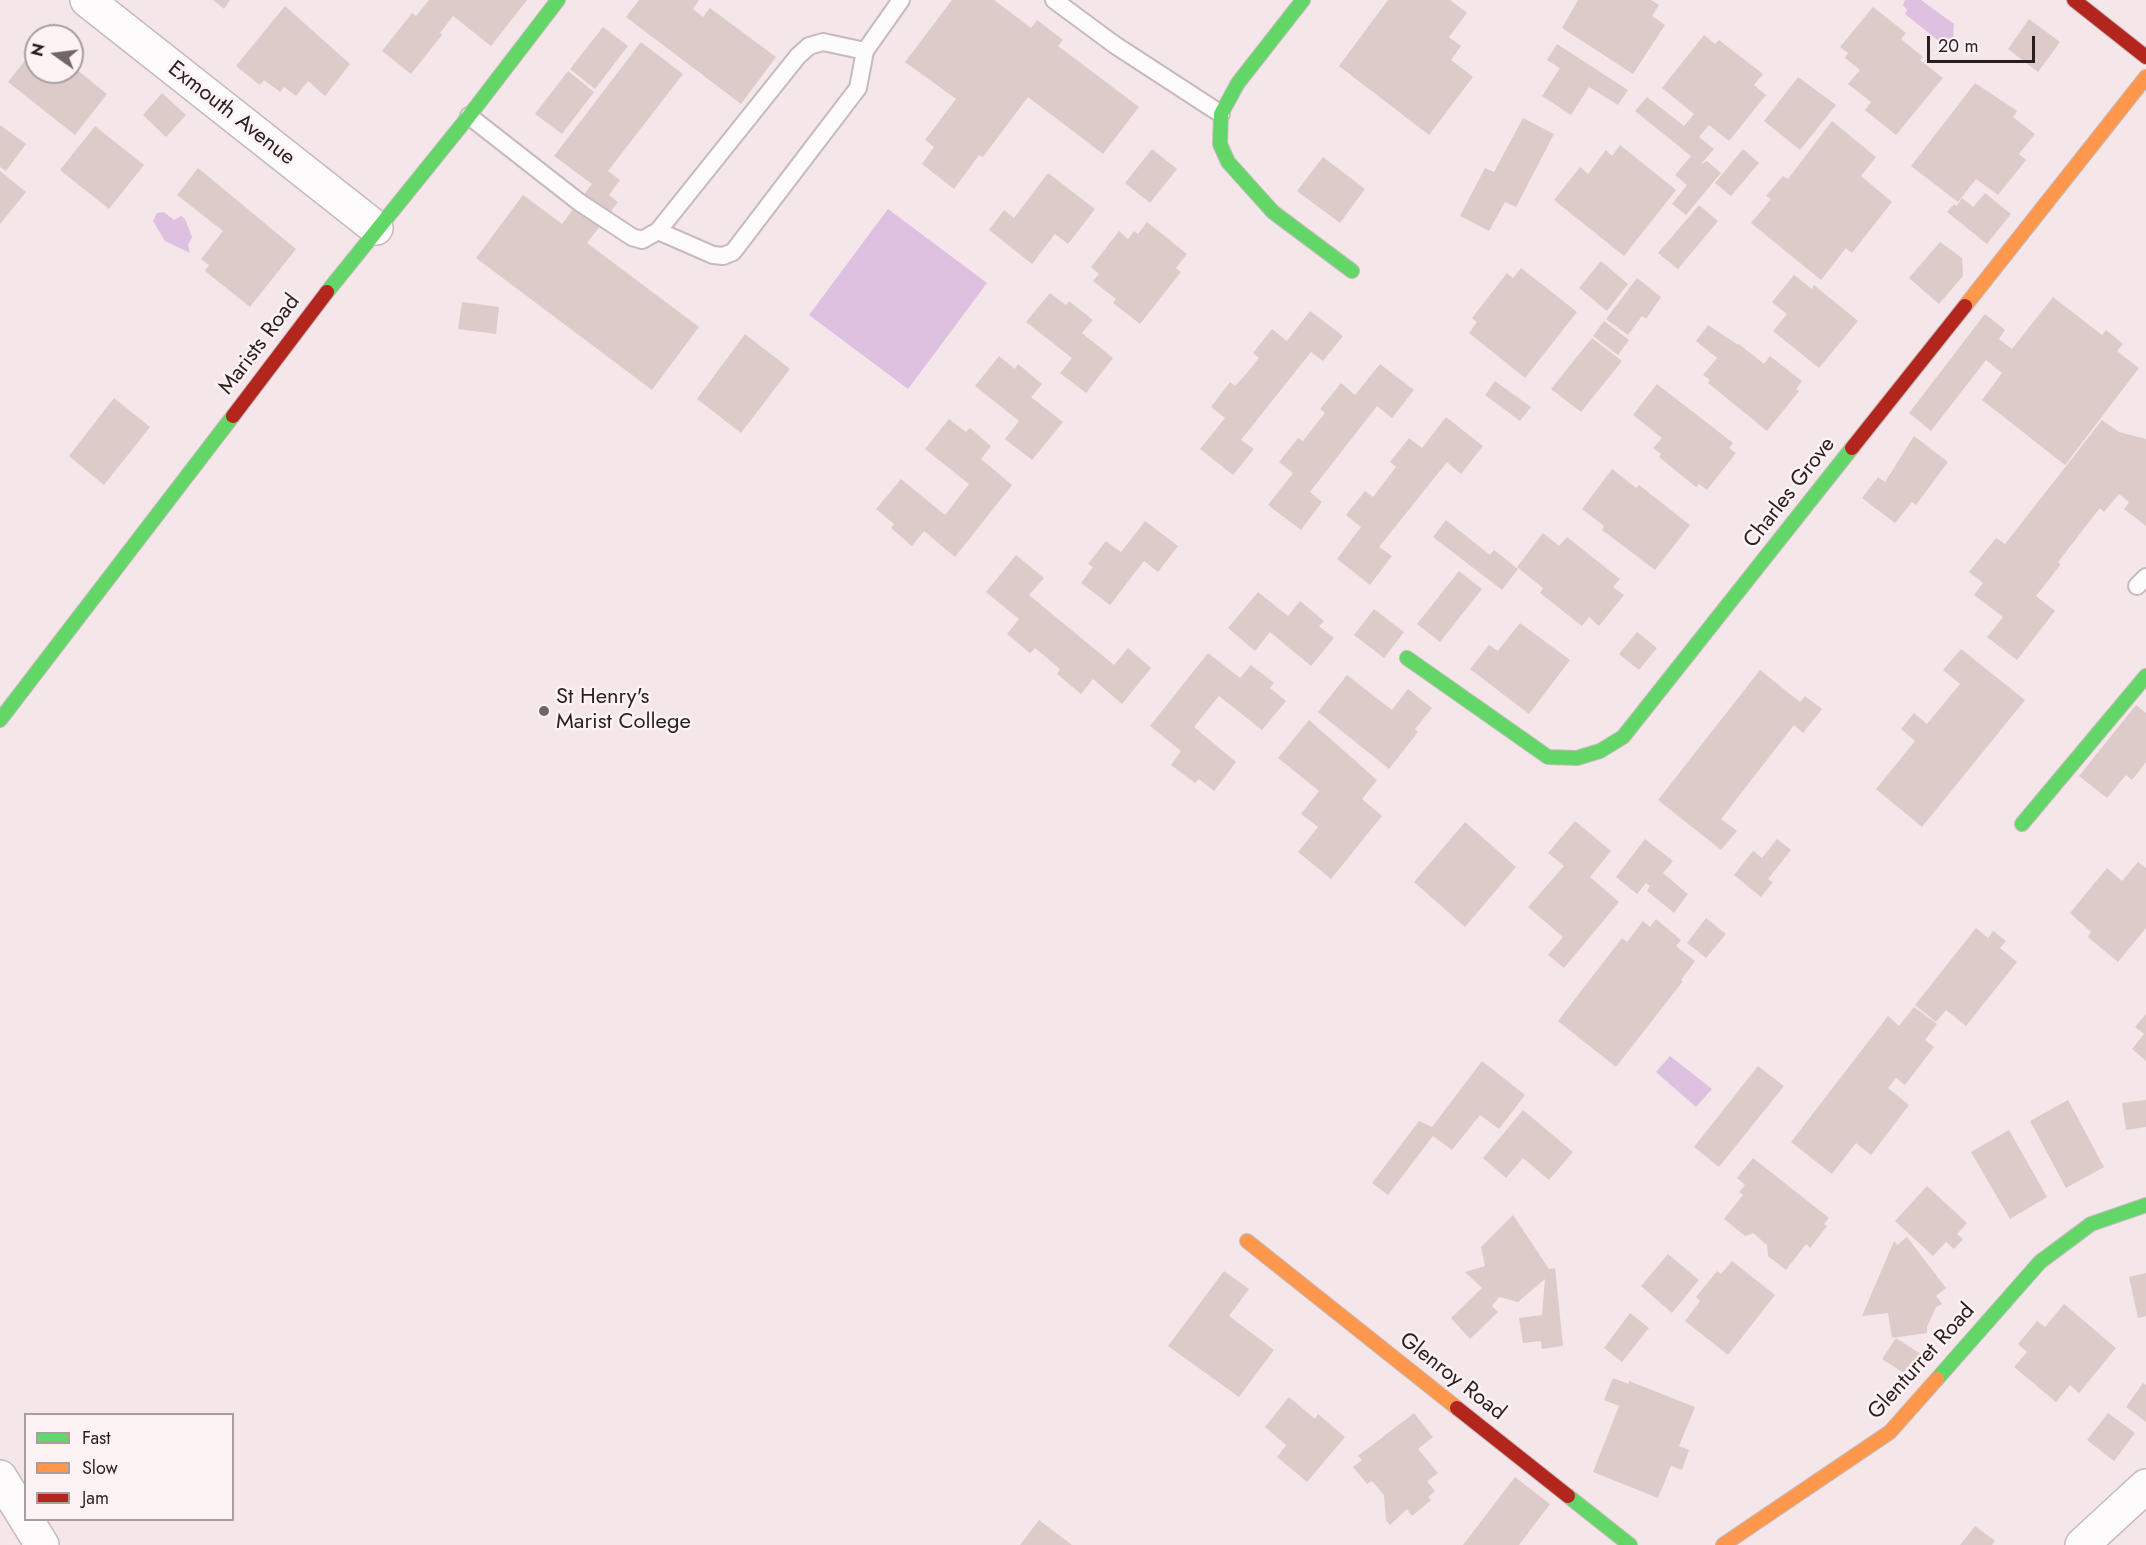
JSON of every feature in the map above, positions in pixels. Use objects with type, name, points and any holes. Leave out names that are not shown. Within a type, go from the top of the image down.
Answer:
[{"type":"street","name":"Exmouth Avenue","points":[[87,0],[376,228]]},
{"type":"street","name":"Marists Road","points":[[0,720],[376,228],[469,116],[558,0]]},
{"type":"street","points":[[1304,0],[1238,83],[1221,114],[1220,144],[1228,162],[1273,212],[1352,271]]},
{"type":"street","points":[[2073,0],[2146,57]]},
{"type":"street","name":"Charles Grove","points":[[1407,658],[1528,746],[1548,757],[1577,758],[1600,751],[1623,738],[2146,77]]},
{"type":"street","points":[[2022,824],[2146,676]]},
{"type":"street","name":"Glenturret Road","points":[[1723,1545],[1852,1460],[1890,1432],[2040,1262],[2091,1224],[2146,1205]]},
{"type":"street","name":"Glenroy Road","points":[[1247,1242],[1630,1545]]},
{"type":"street","points":[[0,1477],[24,1516]]},
{"type":"street","points":[[2082,1545],[2146,1486]]},
{"type":"street","points":[[27,1521],[42,1545]]},
{"type":"lane","points":[[658,231],[713,255],[723,256],[732,252],[858,88],[865,51],[901,0]]},
{"type":"lane","points":[[1054,0],[1115,45],[1221,114]]},
{"type":"lane","points":[[469,116],[579,201],[632,237],[642,240],[658,231],[798,56],[809,46],[823,42],[865,51]]},
{"type":"shaded area","points":[[1905,0],[1921,0],[1954,24],[1953,39],[1949,41],[1944,38],[1940,42],[1905,14],[1907,10],[1903,5]]},
{"type":"shaded area","points":[[888,209],[987,283],[908,389],[809,315]]},
{"type":"shaded area","points":[[164,212],[174,220],[181,216],[185,219],[192,237],[188,245],[190,253],[165,241],[153,221],[157,213]]},
{"type":"shaded area","points":[[1670,1056],[1712,1089],[1696,1107],[1656,1072]]},
{"type":"building","points":[[213,0],[230,0],[224,9]]},
{"type":"building","points":[[429,0],[527,0],[491,46],[453,16],[440,33],[442,35],[411,74],[382,51],[412,13],[416,16]]},
{"type":"building","points":[[639,0],[699,0],[693,9],[703,17],[710,8],[776,57],[741,104],[626,17]]},
{"type":"building","points":[[952,0],[994,0],[1031,28],[1037,20],[1063,40],[1058,46],[1139,107],[1103,154],[1028,97],[983,157],[979,155],[954,189],[922,164],[934,147],[925,140],[956,99],[905,62]]},
{"type":"building","points":[[1388,0],[1450,0],[1467,13],[1449,37],[1461,46],[1451,60],[1473,77],[1429,135],[1339,66]]},
{"type":"building","points":[[1578,0],[1651,0],[1659,5],[1652,16],[1665,25],[1633,74],[1562,28]]},
{"type":"building","points":[[285,6],[350,64],[325,96],[308,81],[296,96],[284,87],[280,92],[264,80],[260,85],[236,66]]},
{"type":"building","points":[[1873,7],[1906,33],[1901,39],[1923,57],[1920,60],[1943,78],[1896,135],[1865,110],[1871,102],[1848,84],[1860,70],[1845,58],[1848,53],[1840,47]]},
{"type":"building","points":[[2029,19],[2060,42],[2038,72],[2008,49]]},
{"type":"building","points":[[603,27],[628,46],[595,89],[570,69]]},
{"type":"building","points":[[1704,35],[1715,44],[1719,40],[1763,74],[1754,85],[1766,95],[1729,141],[1709,125],[1699,137],[1714,149],[1701,164],[1707,161],[1721,173],[1686,215],[1672,204],[1687,185],[1675,175],[1691,156],[1635,111],[1647,97],[1684,126],[1694,114],[1662,88]]},
{"type":"building","points":[[641,42],[683,74],[608,171],[620,180],[609,195],[618,202],[587,243],[699,327],[652,390],[476,258],[523,195],[562,224],[592,184],[554,156]]},
{"type":"building","points":[[1557,44],[1628,90],[1618,105],[1589,87],[1571,115],[1542,96],[1560,68],[1547,60]]},
{"type":"building","points":[[24,62],[24,84],[84,84],[84,76],[107,94],[75,135],[8,82]]},
{"type":"building","points":[[568,71],[594,92],[562,134],[535,114]]},
{"type":"building","points":[[1798,77],[1836,105],[1800,150],[1764,121]]},
{"type":"building","points":[[1975,83],[2017,111],[2013,117],[2035,134],[2019,154],[2026,160],[1998,195],[1976,179],[1958,202],[1911,166]]},
{"type":"building","points":[[162,93],[186,115],[166,137],[143,115]]},
{"type":"building","points":[[1523,118],[1554,134],[1516,207],[1505,202],[1489,231],[1460,216],[1485,168],[1494,172]]},
{"type":"building","points":[[1832,121],[1876,157],[1861,176],[1892,202],[1852,253],[1846,248],[1821,280],[1751,223],[1771,199],[1766,196],[1783,176],[1788,179]]},
{"type":"building","points":[[0,125],[26,144],[6,171],[0,167]]},
{"type":"building","points":[[95,126],[144,165],[109,209],[60,170]]},
{"type":"building","points":[[1620,145],[1676,190],[1624,256],[1554,200],[1580,167],[1588,174],[1606,150],[1612,156]]},
{"type":"building","points":[[1152,149],[1177,169],[1150,203],[1125,183]]},
{"type":"building","points":[[1743,149],[1759,163],[1731,196],[1715,183]]},
{"type":"building","points":[[1323,157],[1365,189],[1340,223],[1297,191]]},
{"type":"building","points":[[198,168],[296,249],[250,307],[205,271],[209,265],[201,259],[223,231],[177,195]]},
{"type":"building","points":[[0,171],[26,192],[0,224]]},
{"type":"building","points":[[1048,173],[1095,209],[1068,244],[1055,234],[1032,264],[989,230],[1004,210],[1014,218]]},
{"type":"building","points":[[1985,193],[2011,214],[1987,244],[1947,212],[1954,204],[1957,206],[1962,198],[1973,207]]},
{"type":"building","points":[[1699,205],[1718,221],[1678,269],[1658,253]]},
{"type":"building","points":[[1147,222],[1187,254],[1176,268],[1181,272],[1140,324],[1113,303],[1116,299],[1093,281],[1099,274],[1091,267],[1119,231],[1128,239],[1134,231],[1138,234]]},
{"type":"building","points":[[1940,242],[1962,258],[1963,276],[1939,304],[1909,278]]},
{"type":"building","points":[[1601,261],[1628,284],[1607,311],[1579,288]]},
{"type":"building","points":[[1521,268],[1577,312],[1525,378],[1469,333],[1477,322],[1472,318],[1507,273],[1513,278]]},
{"type":"building","points":[[1794,275],[1812,289],[1814,285],[1858,321],[1819,368],[1773,331],[1787,314],[1772,302]]},
{"type":"building","points":[[1637,278],[1661,297],[1646,319],[1642,316],[1628,335],[1606,319]]},
{"type":"building","points":[[1050,293],[1066,305],[1069,301],[1093,320],[1082,333],[1113,358],[1086,393],[1060,373],[1072,358],[1026,322]]},
{"type":"building","points":[[2053,297],[2102,335],[2106,330],[2123,344],[2117,351],[2139,368],[2065,465],[1982,400],[2002,373],[1986,360],[1931,431],[1909,413],[1985,314],[2005,330],[1999,339],[2012,349]]},
{"type":"building","points":[[462,302],[499,307],[496,334],[458,329]]},
{"type":"building","points":[[1310,311],[1343,336],[1323,361],[1311,352],[1241,440],[1254,449],[1233,475],[1200,449],[1225,418],[1211,407],[1230,382],[1235,386],[1259,358],[1253,353],[1272,329],[1287,341]]},
{"type":"building","points":[[1604,321],[1629,340],[1618,355],[1593,336]]},
{"type":"building","points":[[1708,325],[1739,344],[1764,364],[1770,356],[1802,381],[1796,389],[1799,391],[1767,431],[1708,383],[1710,380],[1703,375],[1717,358],[1696,341]]},
{"type":"building","points":[[745,334],[790,369],[741,433],[697,399]]},
{"type":"building","points":[[1592,338],[1622,361],[1581,412],[1551,389]]},
{"type":"building","points":[[999,356],[1015,369],[1018,364],[1042,384],[1031,397],[1063,422],[1032,460],[1005,439],[1019,421],[975,386]]},
{"type":"building","points":[[1380,364],[1414,390],[1392,418],[1377,406],[1310,492],[1322,502],[1301,530],[1268,505],[1293,473],[1279,462],[1298,438],[1303,441],[1325,413],[1320,409],[1341,383],[1355,395]]},
{"type":"building","points":[[1495,381],[1531,407],[1520,421],[1485,395]]},
{"type":"building","points":[[1657,384],[1733,443],[1729,448],[1736,453],[1707,490],[1699,484],[1696,487],[1659,457],[1661,454],[1653,448],[1662,438],[1633,415]]},
{"type":"building","points":[[114,398],[150,427],[104,485],[69,456]]},
{"type":"building","points":[[1446,417],[1483,446],[1461,474],[1447,462],[1379,547],[1392,556],[1370,585],[1337,559],[1361,527],[1346,515],[1365,491],[1373,497],[1396,467],[1390,462],[1409,438],[1422,448]]},
{"type":"building","points":[[949,419],[966,432],[970,428],[991,446],[981,459],[1012,485],[955,557],[924,531],[912,546],[891,528],[894,524],[876,509],[901,479],[945,515],[969,484],[925,449]]},
{"type":"building","points":[[2102,420],[2119,432],[2146,439],[2146,526],[2124,509],[2129,502],[2119,494],[2104,512],[2100,508],[2058,562],[2061,564],[2036,596],[2055,611],[2017,660],[1987,637],[2003,617],[1974,595],[1983,583],[1969,572],[1996,538],[2005,544]]},
{"type":"building","points":[[1914,436],[1948,462],[1916,505],[1912,502],[1895,523],[1862,498],[1878,477],[1885,482]]},
{"type":"building","points":[[1612,469],[1636,488],[1639,485],[1690,525],[1655,570],[1602,530],[1604,526],[1582,509]]},
{"type":"building","points":[[1446,520],[1490,555],[1494,550],[1518,569],[1502,590],[1433,537]]},
{"type":"building","points":[[1145,521],[1178,546],[1158,572],[1144,561],[1110,605],[1081,583],[1093,567],[1088,564],[1106,541],[1121,552]]},
{"type":"building","points":[[1543,533],[1559,546],[1567,537],[1620,579],[1613,587],[1624,595],[1599,626],[1589,617],[1582,626],[1540,593],[1543,588],[1517,567]]},
{"type":"building","points":[[1016,555],[1044,578],[1029,595],[1114,665],[1128,648],[1151,668],[1122,704],[1093,679],[1081,694],[1057,674],[1060,669],[1035,648],[1030,653],[1007,634],[1019,619],[986,592]]},
{"type":"building","points":[[1459,571],[1482,589],[1440,642],[1417,624]]},
{"type":"building","points":[[1258,592],[1288,616],[1300,601],[1324,621],[1319,626],[1334,638],[1311,666],[1270,632],[1255,651],[1228,628]]},
{"type":"building","points":[[1374,609],[1404,632],[1384,658],[1354,635]]},
{"type":"building","points":[[1520,623],[1570,660],[1529,714],[1470,669],[1489,645],[1498,651]]},
{"type":"building","points":[[1637,632],[1657,648],[1639,670],[1619,654]]},
{"type":"building","points":[[1961,649],[2025,700],[1922,827],[1876,789],[1915,741],[1901,729],[1914,713],[1927,724],[1960,684],[1943,670]]},
{"type":"building","points":[[1208,653],[1240,678],[1251,665],[1274,683],[1270,688],[1286,701],[1262,730],[1219,696],[1194,727],[1236,762],[1214,791],[1199,779],[1195,783],[1171,765],[1181,751],[1150,726]]},
{"type":"building","points":[[1760,670],[1800,702],[1805,696],[1822,709],[1803,733],[1794,725],[1721,819],[1737,831],[1721,850],[1658,800]]},
{"type":"building","points":[[1347,675],[1392,710],[1408,689],[1432,708],[1415,729],[1418,732],[1389,769],[1318,712]]},
{"type":"building","points":[[2136,705],[2146,713],[2146,762],[2132,780],[2126,775],[2107,798],[2079,776]]},
{"type":"building","points":[[1309,720],[1377,780],[1362,799],[1382,816],[1331,879],[1298,852],[1318,827],[1301,814],[1319,791],[1278,758]]},
{"type":"building","points":[[1575,821],[1611,851],[1590,877],[1619,902],[1564,968],[1548,955],[1563,937],[1528,907],[1564,866],[1548,853]]},
{"type":"building","points":[[1465,822],[1516,867],[1465,927],[1414,882]]},
{"type":"building","points":[[1645,839],[1673,861],[1663,873],[1688,894],[1674,913],[1647,891],[1650,886],[1646,883],[1637,894],[1616,877]]},
{"type":"building","points":[[1777,839],[1791,850],[1768,879],[1773,882],[1761,897],[1734,875],[1753,851],[1762,858]]},
{"type":"building","points":[[2138,862],[2146,868],[2146,928],[2118,962],[2088,937],[2091,932],[2070,913],[2107,868],[2122,881]]},
{"type":"building","points":[[1706,918],[1726,934],[1706,958],[1687,943]]},
{"type":"building","points":[[1656,919],[1681,940],[1676,946],[1695,961],[1681,980],[1683,981],[1616,1067],[1558,1021],[1622,938],[1627,942],[1643,921],[1650,927]]},
{"type":"building","points":[[1976,928],[1988,938],[1993,931],[2006,941],[2000,948],[2017,962],[1966,1026],[1946,1010],[1936,1022],[1915,1005]]},
{"type":"building","points":[[1914,1007],[1937,1024],[1925,1040],[1934,1047],[1905,1085],[1896,1078],[1888,1088],[1909,1105],[1871,1155],[1856,1143],[1832,1174],[1791,1142],[1888,1016],[1899,1026]]},
{"type":"building","points":[[2146,1014],[2146,1061],[2132,1049],[2144,1034],[2135,1027]]},
{"type":"building","points":[[1482,1061],[1525,1095],[1499,1129],[1480,1115],[1452,1150],[1433,1136],[1388,1195],[1372,1183],[1419,1121],[1432,1127]]},
{"type":"building","points":[[1758,1066],[1784,1086],[1719,1167],[1694,1147]]},
{"type":"building","points":[[2068,1100],[2104,1167],[2066,1188],[2030,1121]]},
{"type":"building","points":[[2146,1100],[2146,1127],[2126,1130],[2122,1103]]},
{"type":"building","points":[[1523,1110],[1573,1152],[1549,1180],[1523,1158],[1506,1178],[1483,1158]]},
{"type":"building","points":[[2009,1130],[2047,1197],[2010,1219],[1971,1152]]},
{"type":"building","points":[[1753,1158],[1829,1218],[1824,1224],[1827,1226],[1810,1248],[1806,1244],[1786,1270],[1768,1256],[1767,1245],[1753,1233],[1745,1236],[1724,1219],[1743,1195],[1739,1192],[1745,1185],[1737,1178]]},
{"type":"building","points":[[1927,1186],[1967,1223],[1957,1234],[1963,1239],[1954,1249],[1946,1242],[1933,1256],[1895,1221]]},
{"type":"building","points":[[1513,1215],[1549,1269],[1555,1268],[1563,1346],[1542,1349],[1541,1341],[1523,1343],[1519,1318],[1542,1315],[1545,1279],[1518,1302],[1499,1297],[1492,1306],[1498,1312],[1470,1339],[1451,1318],[1482,1288],[1465,1272],[1485,1266],[1481,1247]]},
{"type":"building","points":[[1907,1237],[1946,1288],[1936,1296],[1942,1304],[1936,1307],[1927,1327],[1927,1333],[1892,1338],[1888,1313],[1862,1316],[1894,1241],[1897,1245]]},
{"type":"building","points":[[1668,1254],[1699,1280],[1672,1313],[1641,1286]]},
{"type":"building","points":[[1732,1261],[1775,1295],[1728,1355],[1685,1321],[1700,1301],[1696,1297],[1717,1271],[1721,1274]]},
{"type":"building","points":[[1224,1271],[1249,1289],[1229,1316],[1274,1350],[1239,1397],[1168,1346]]},
{"type":"building","points":[[2146,1273],[2146,1316],[2138,1318],[2129,1277]]},
{"type":"building","points":[[2064,1304],[2116,1348],[2079,1393],[2070,1385],[2056,1402],[2014,1367],[2027,1352],[2018,1344],[2037,1321],[2045,1327]]},
{"type":"building","points":[[1630,1313],[1649,1328],[1622,1362],[1604,1348]]},
{"type":"building","points":[[1896,1338],[1927,1358],[1913,1379],[1882,1359]]},
{"type":"building","points":[[1613,1378],[1629,1384],[1629,1381],[1695,1407],[1679,1446],[1689,1450],[1682,1470],[1671,1466],[1658,1498],[1593,1472],[1619,1406],[1604,1400]]},
{"type":"building","points":[[2143,1383],[2146,1385],[2146,1422],[2126,1407]]},
{"type":"building","points":[[1289,1397],[1315,1419],[1318,1414],[1345,1437],[1307,1482],[1277,1457],[1286,1445],[1265,1427]]},
{"type":"building","points":[[1414,1413],[1433,1437],[1418,1449],[1438,1473],[1427,1481],[1435,1491],[1428,1497],[1431,1500],[1412,1516],[1407,1509],[1390,1525],[1386,1520],[1384,1495],[1372,1481],[1367,1484],[1353,1467],[1362,1460],[1358,1456]]},
{"type":"building","points":[[2108,1413],[2135,1433],[2114,1461],[2087,1440]]},
{"type":"building","points":[[1515,1477],[1550,1504],[1519,1545],[1463,1545]]},
{"type":"building","points":[[1039,1520],[1072,1545],[1020,1545]]},
{"type":"building","points":[[1975,1526],[1995,1541],[1992,1545],[1960,1545]]},
{"type":"traffic: fast","points":[[327,292],[469,116],[558,0]]},
{"type":"traffic: fast","points":[[1303,0],[1238,83],[1221,114],[1220,144],[1228,162],[1273,212],[1352,271]]},
{"type":"traffic: fast","points":[[0,720],[233,416]]},
{"type":"traffic: fast","points":[[1407,658],[1548,757],[1577,758],[1600,751],[1623,737],[1852,448]]},
{"type":"traffic: fast","points":[[2022,824],[2146,676]]},
{"type":"traffic: fast","points":[[1937,1379],[2040,1262],[2091,1224],[2146,1205]]},
{"type":"traffic: fast","points":[[1568,1496],[1630,1545]]},
{"type":"traffic: slow","points":[[1965,306],[2146,77]]},
{"type":"traffic: slow","points":[[1247,1241],[1457,1408]]},
{"type":"traffic: slow","points":[[1723,1545],[1890,1432],[1937,1379]]},
{"type":"traffic: jam","points":[[2074,0],[2146,57]]},
{"type":"traffic: jam","points":[[233,416],[327,292]]},
{"type":"traffic: jam","points":[[1852,448],[1965,306]]},
{"type":"traffic: jam","points":[[1457,1408],[1568,1496]]},
{"type":"place","name":"St Henry's Marist College","points":[[544,711]]}]
